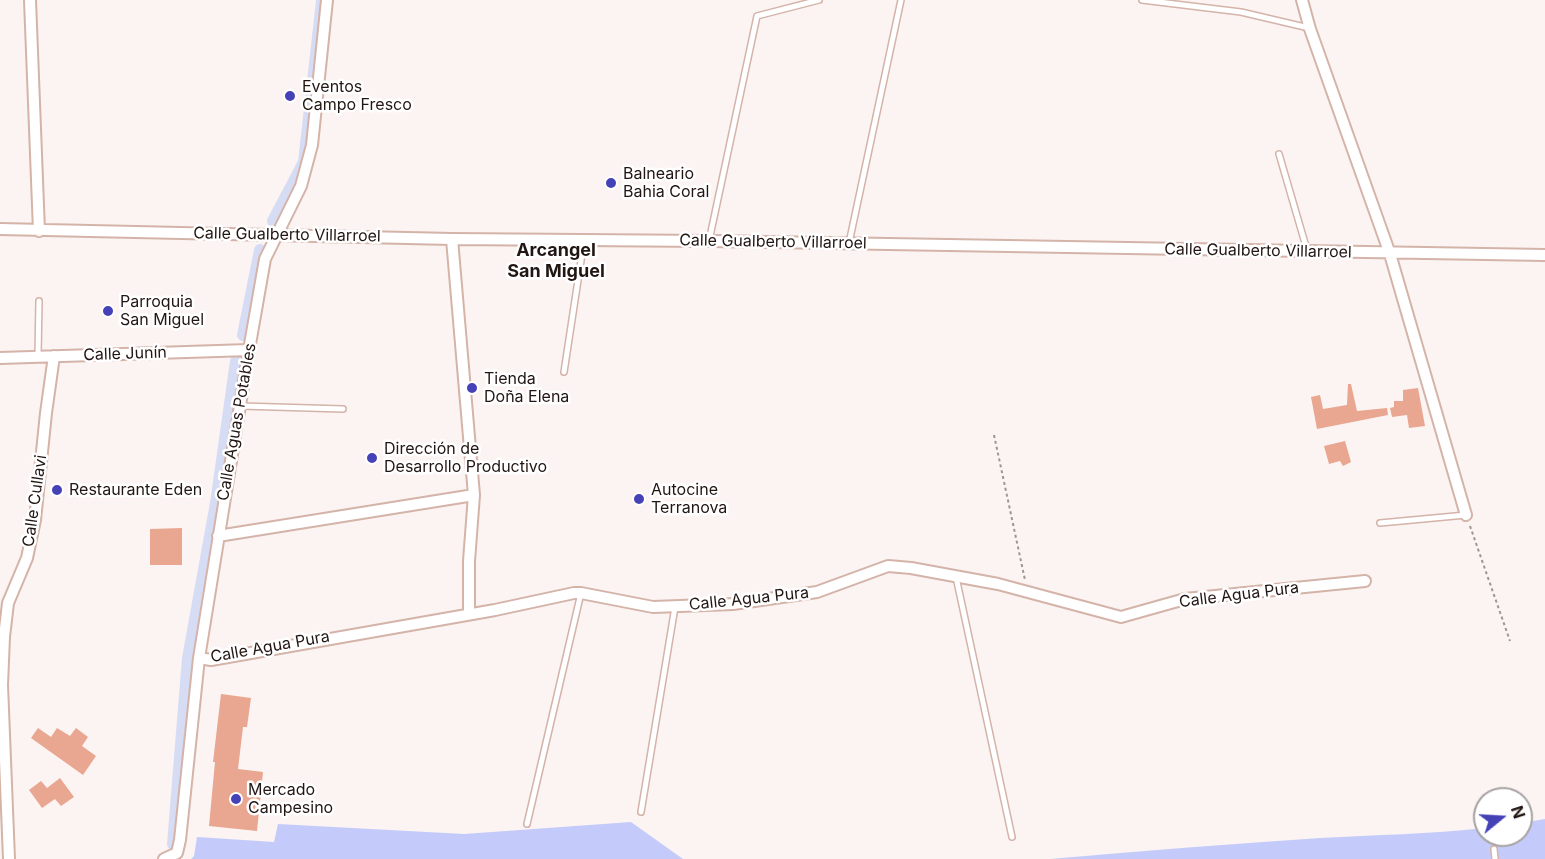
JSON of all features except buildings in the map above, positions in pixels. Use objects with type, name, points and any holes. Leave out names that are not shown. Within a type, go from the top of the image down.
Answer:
[{"type":"street","points":[[30,0],[39,231]]},
{"type":"street","name":"Calle Aguas Potables","points":[[178,856],[199,658],[249,350],[265,259],[301,186],[312,145],[327,0]]},
{"type":"street","points":[[1302,0],[1310,29],[1390,254],[1466,515]]},
{"type":"street","name":"Calle Gualberto Villarroel","points":[[0,229],[452,239],[709,240],[1545,255]]},
{"type":"street","points":[[452,239],[474,495],[469,561],[469,613]]},
{"type":"street","name":"Calle Junín","points":[[0,358],[249,350]]},
{"type":"street","name":"Calle Cullavi","points":[[9,859],[2,686],[4,637],[8,603],[27,558],[35,520],[54,357]]},
{"type":"street","points":[[218,536],[474,495]]},
{"type":"street","name":"Calle Agua Pura","points":[[199,658],[211,660],[581,592],[653,607],[733,604],[817,592],[888,566],[956,575],[1121,617],[1185,599],[1365,581]]},
{"type":"street","points":[[164,859],[178,856]]},
{"type":"lane","points":[[709,240],[757,16],[819,0]]},
{"type":"lane","points":[[849,243],[901,0]]},
{"type":"lane","points":[[1142,0],[1241,12],[1310,29]]},
{"type":"lane","points":[[1279,154],[1307,251]]},
{"type":"lane","points":[[564,372],[584,239]]},
{"type":"lane","points":[[38,357],[39,301]]},
{"type":"lane","points":[[241,406],[343,409]]},
{"type":"lane","points":[[1380,523],[1466,515]]},
{"type":"lane","points":[[956,575],[1012,837]]},
{"type":"lane","points":[[527,824],[581,592]]},
{"type":"lane","points":[[641,812],[675,607]]},
{"type":"lane","points":[[1494,849],[1495,859]]},
{"type":"path","points":[[994,435],[1027,592]]},
{"type":"path","points":[[1466,515],[1510,641]]},
{"type":"shaded area","points":[[1545,819],[1545,859],[1050,859],[1320,838],[1473,829],[1473,847],[1533,847],[1533,821]]},
{"type":"shaded area","points":[[631,822],[683,859],[191,859],[194,856],[197,837],[274,842],[278,824],[464,834]]},
{"type":"waterway","points":[[273,221],[304,162],[322,1]]},
{"type":"waterway","points":[[243,335],[260,250]]},
{"type":"waterway","points":[[173,844],[188,658],[216,503],[236,361]]},
{"type":"place","name":"Eventos Campo Fresco","points":[[290,96]]},
{"type":"place","name":"Balneario Bahia Coral","points":[[611,183]]},
{"type":"place","name":"Parroquia San Miguel","points":[[108,311]]},
{"type":"place","name":"Tienda Doña Elena","points":[[472,388]]},
{"type":"place","name":"Dirección de Desarrollo Productivo","points":[[372,458]]},
{"type":"place","name":"Restaurante Eden","points":[[57,490]]},
{"type":"place","name":"Autocine Terranova","points":[[639,499]]},
{"type":"place","name":"Mercado Campesino","points":[[236,799]]},
{"type":"district","name":"Arcangel San Miguel","points":[[556,261]]}]
